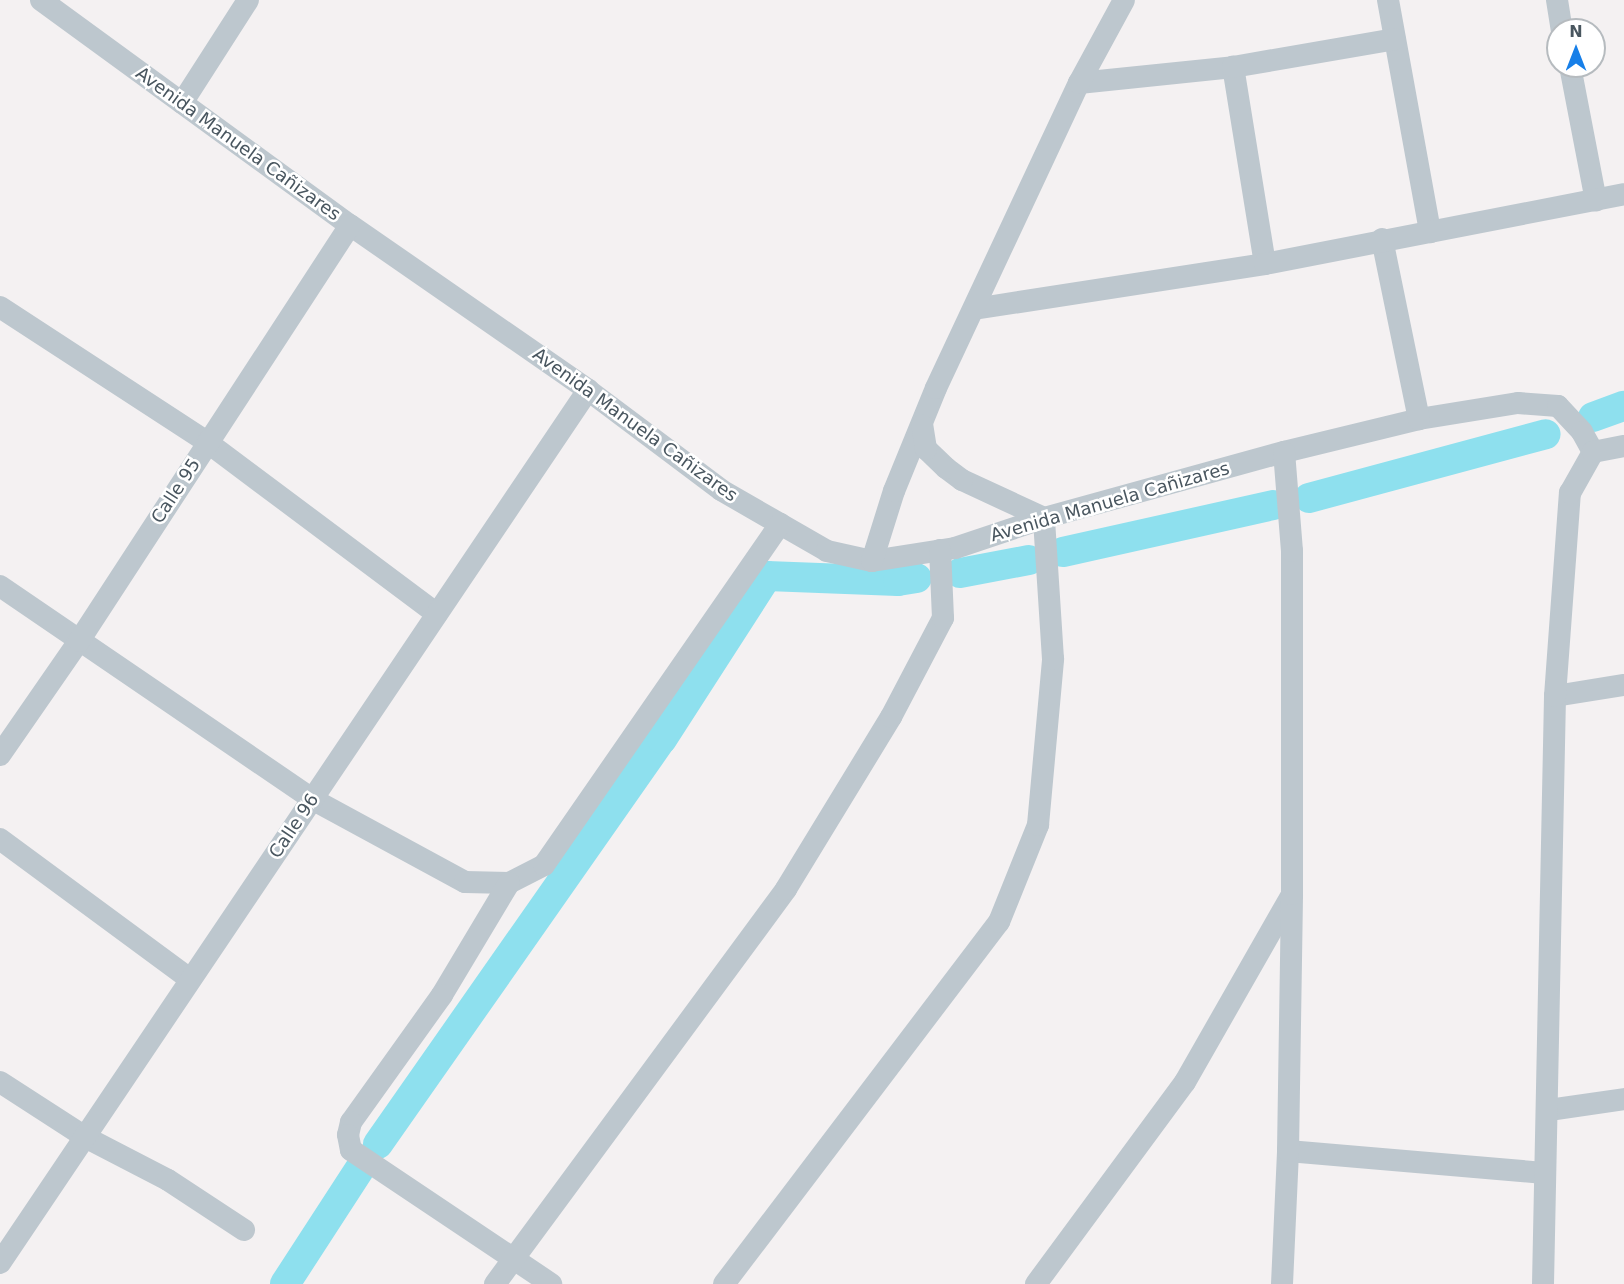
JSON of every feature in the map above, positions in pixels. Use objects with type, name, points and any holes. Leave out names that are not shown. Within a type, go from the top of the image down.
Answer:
[{"type":"street","name":"Avenida Manuela Cañizares","points":[[41,0],[350,225],[588,390],[721,490],[827,550],[872,561],[940,550],[1044,518],[1284,452],[1419,419],[1542,402],[1558,406],[1582,432],[1593,452]]},
{"type":"street","points":[[182,104],[248,0]]},
{"type":"street","points":[[872,561],[894,491],[974,309],[1079,83],[1124,0]]},
{"type":"street","points":[[1388,0],[1430,232]]},
{"type":"street","points":[[1557,0],[1560,18]]},
{"type":"street","points":[[1079,83],[1233,67],[1395,39]]},
{"type":"street","points":[[1233,67],[1265,264]]},
{"type":"street","points":[[1571,78],[1596,201]]},
{"type":"street","points":[[974,309],[1265,264],[1382,239],[1430,232],[1624,194]]},
{"type":"street","name":"Calle 95","points":[[0,755],[79,641],[350,225]]},
{"type":"street","points":[[1382,239],[1419,419]]},
{"type":"street","points":[[0,307],[207,442],[437,614]]},
{"type":"street","name":"Calle 96","points":[[0,1263],[588,390]]},
{"type":"street","points":[[724,1284],[999,922],[1038,825],[1053,659],[1044,518],[954,474],[926,449],[922,425]]},
{"type":"street","points":[[1543,1284],[1544,1173],[1549,1110],[1556,696],[1570,493],[1593,452],[1624,446]]},
{"type":"street","points":[[1282,1284],[1288,1151],[1292,894],[1292,550],[1284,452]]},
{"type":"street","points":[[0,586],[312,799],[465,882],[509,883],[544,864],[780,524]]},
{"type":"street","points":[[495,1284],[786,889],[891,717],[943,618],[940,550]]},
{"type":"street","points":[[1556,696],[1624,685]]},
{"type":"street","points":[[0,839],[190,980]]},
{"type":"street","points":[[509,883],[442,995],[351,1122],[348,1135],[351,1149],[551,1284]]},
{"type":"street","points":[[1036,1284],[1185,1082],[1292,894]]},
{"type":"street","points":[[0,1082],[85,1137],[168,1180],[244,1230]]},
{"type":"street","points":[[1549,1110],[1624,1099]]},
{"type":"street","points":[[1288,1151],[1544,1173]]},
{"type":"waterway","points":[[1593,417],[1624,406]]},
{"type":"waterway","points":[[1309,498],[1546,434]]},
{"type":"waterway","points":[[1063,552],[1273,505]]},
{"type":"waterway","points":[[960,573],[1029,560]]},
{"type":"waterway","points":[[378,1144],[662,739],[767,576],[898,581],[917,578]]},
{"type":"waterway","points":[[285,1284],[359,1170]]}]
